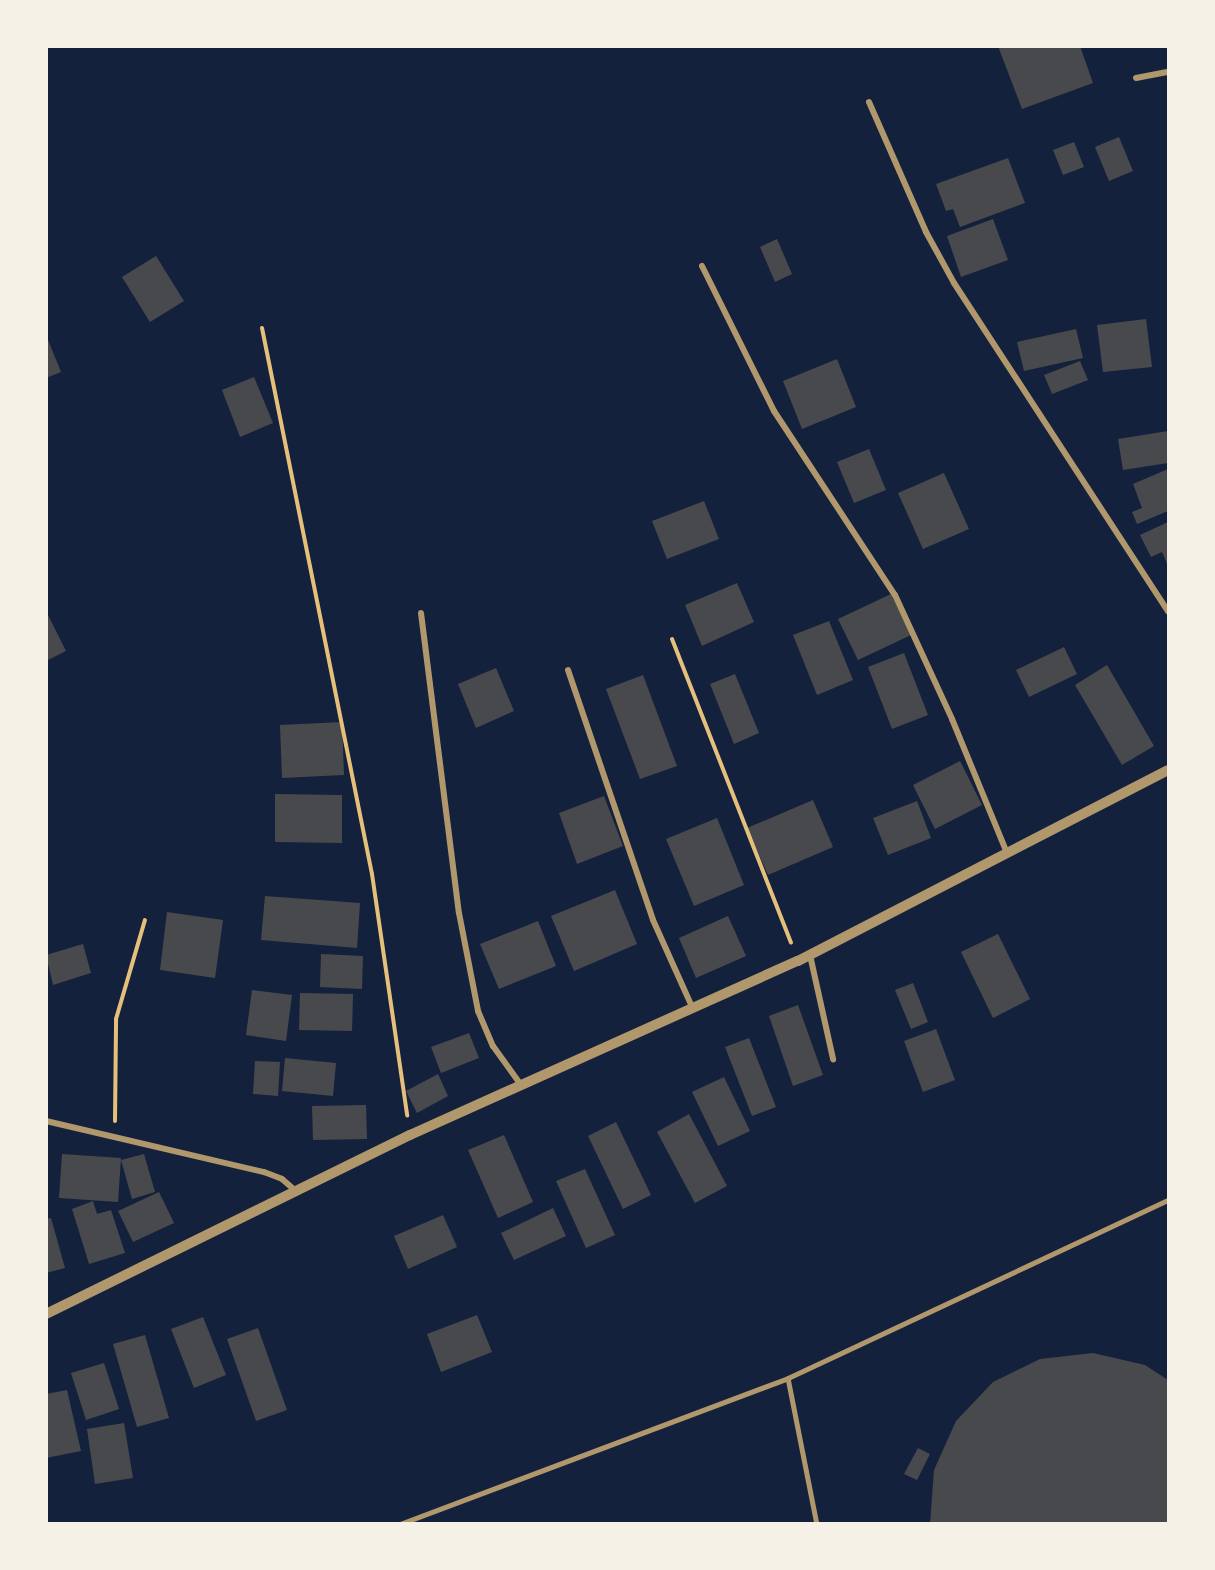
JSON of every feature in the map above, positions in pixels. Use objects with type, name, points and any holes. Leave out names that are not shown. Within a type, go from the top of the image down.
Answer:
[{"type":"street","points":[[1136,78],[1168,72]]},
{"type":"street","points":[[869,102],[926,232],[954,283],[1168,610]]},
{"type":"street","points":[[702,266],[774,411],[895,595],[1007,853]]},
{"type":"street","points":[[421,613],[459,913],[478,1011],[493,1046],[521,1085]]},
{"type":"street","points":[[568,670],[652,920],[693,1009]]},
{"type":"street","points":[[46,1314],[410,1135],[798,961],[1168,770]]},
{"type":"street","points":[[810,955],[833,1059]]},
{"type":"street","points":[[46,1121],[264,1172],[282,1179],[296,1191]]},
{"type":"lane","points":[[400,1524],[788,1378],[1168,1200]]},
{"type":"lane","points":[[788,1378],[817,1524]]},
{"type":"path","points":[[262,328],[372,874],[410,1135]]},
{"type":"path","points":[[672,639],[798,961]]},
{"type":"path","points":[[115,1137],[116,1019],[145,920]]},
{"type":"building","points":[[998,46],[1080,46],[1093,83],[1022,109]]},
{"type":"building","points":[[1119,137],[1133,171],[1109,181],[1095,147]]},
{"type":"building","points":[[1074,142],[1084,167],[1063,175],[1053,150]]},
{"type":"building","points":[[1008,158],[1025,203],[960,227],[953,209],[946,211],[936,184]]},
{"type":"building","points":[[993,219],[1008,260],[961,277],[947,236]]},
{"type":"building","points":[[777,239],[792,274],[775,282],[760,247]]},
{"type":"building","points":[[156,256],[184,301],[150,322],[122,277]]},
{"type":"building","points":[[1146,319],[1152,367],[1103,372],[1097,325]]},
{"type":"building","points":[[1076,329],[1083,358],[1024,371],[1017,342]]},
{"type":"building","points":[[46,335],[61,372],[46,378]]},
{"type":"building","points":[[837,359],[856,407],[802,429],[783,381]]},
{"type":"building","points":[[1080,361],[1088,380],[1052,394],[1044,375]]},
{"type":"building","points":[[254,377],[273,423],[240,437],[222,390]]},
{"type":"building","points":[[1168,431],[1168,463],[1123,470],[1118,439]]},
{"type":"building","points":[[869,449],[886,490],[854,503],[837,462]]},
{"type":"building","points":[[1168,469],[1168,511],[1137,524],[1132,512],[1142,508],[1133,484]]},
{"type":"building","points":[[944,473],[969,529],[923,549],[898,493]]},
{"type":"building","points":[[704,501],[719,539],[667,559],[652,521]]},
{"type":"building","points":[[1168,522],[1168,566],[1162,552],[1151,557],[1140,535]]},
{"type":"building","points":[[737,583],[754,622],[702,646],[685,605]]},
{"type":"building","points":[[891,594],[911,635],[858,660],[838,619]]},
{"type":"building","points":[[46,611],[66,651],[46,661]]},
{"type":"building","points":[[829,621],[853,680],[817,695],[793,635]]},
{"type":"building","points":[[1064,647],[1077,674],[1029,697],[1016,670]]},
{"type":"building","points":[[904,653],[928,715],[892,729],[868,667]]},
{"type":"building","points":[[1107,665],[1154,746],[1122,765],[1075,685]]},
{"type":"building","points":[[496,668],[514,711],[476,728],[458,684]]},
{"type":"building","points":[[735,674],[759,733],[734,744],[710,684]]},
{"type":"building","points":[[643,675],[677,766],[640,779],[606,689]]},
{"type":"building","points":[[342,722],[344,775],[282,778],[280,725]]},
{"type":"building","points":[[960,761],[982,805],[935,829],[913,785]]},
{"type":"building","points":[[275,794],[342,795],[342,843],[275,842]]},
{"type":"building","points":[[604,796],[623,846],[577,864],[559,813]]},
{"type":"building","points":[[813,800],[833,847],[768,875],[747,828]]},
{"type":"building","points":[[917,801],[931,838],[888,855],[873,818]]},
{"type":"building","points":[[717,818],[744,885],[694,906],[666,839]]},
{"type":"building","points":[[615,890],[637,944],[574,971],[551,916]]},
{"type":"building","points":[[265,896],[360,903],[357,948],[261,940]]},
{"type":"building","points":[[167,912],[223,920],[215,978],[160,970]]},
{"type":"building","points":[[728,916],[746,956],[696,978],[679,938]]},
{"type":"building","points":[[538,921],[556,966],[499,989],[480,944]]},
{"type":"building","points":[[998,934],[1030,999],[993,1018],[961,952]]},
{"type":"building","points":[[83,944],[91,973],[53,985],[46,955]]},
{"type":"building","points":[[321,954],[363,956],[362,989],[320,987]]},
{"type":"building","points":[[913,983],[928,1022],[911,1029],[895,990]]},
{"type":"building","points":[[252,990],[292,995],[286,1041],[246,1035]]},
{"type":"building","points":[[300,993],[353,994],[352,1031],[299,1030]]},
{"type":"building","points":[[798,1005],[823,1075],[793,1086],[769,1016]]},
{"type":"building","points":[[936,1029],[955,1080],[923,1092],[904,1041]]},
{"type":"building","points":[[469,1033],[479,1058],[441,1073],[431,1047]]},
{"type":"building","points":[[749,1038],[776,1107],[752,1116],[725,1047]]},
{"type":"building","points":[[285,1058],[336,1063],[333,1096],[282,1091]]},
{"type":"building","points":[[255,1061],[280,1062],[278,1096],[253,1094]]},
{"type":"building","points":[[438,1074],[448,1096],[417,1113],[406,1091]]},
{"type":"building","points":[[724,1077],[750,1131],[718,1146],[692,1092]]},
{"type":"building","points":[[366,1105],[367,1139],[313,1140],[312,1106]]},
{"type":"building","points":[[689,1114],[727,1186],[695,1203],[657,1132]]},
{"type":"building","points":[[616,1122],[651,1195],[623,1209],[588,1136]]},
{"type":"building","points":[[504,1135],[533,1202],[498,1218],[468,1150]]},
{"type":"building","points":[[62,1154],[121,1158],[118,1202],[59,1198]]},
{"type":"building","points":[[144,1154],[155,1192],[132,1199],[121,1160]]},
{"type":"building","points":[[585,1169],[615,1235],[586,1248],[556,1181]]},
{"type":"building","points":[[159,1192],[174,1223],[133,1242],[118,1211]]},
{"type":"building","points":[[93,1201],[97,1214],[111,1210],[125,1253],[89,1264],[72,1209]]},
{"type":"building","points":[[553,1208],[566,1236],[514,1260],[501,1233]]},
{"type":"building","points":[[443,1215],[457,1247],[408,1269],[394,1236]]},
{"type":"building","points":[[51,1218],[65,1268],[46,1273],[46,1219]]},
{"type":"building","points":[[477,1315],[492,1352],[441,1372],[427,1334]]},
{"type":"building","points":[[203,1317],[226,1375],[194,1388],[171,1329]]},
{"type":"building","points":[[258,1328],[287,1410],[256,1421],[227,1339]]},
{"type":"building","points":[[145,1335],[169,1418],[137,1427],[113,1344]]},
{"type":"building","points":[[1093,1353],[1145,1365],[1168,1380],[1168,1524],[930,1524],[934,1470],[956,1421],[993,1382],[1040,1359]]},
{"type":"building","points":[[104,1363],[119,1409],[86,1420],[71,1373]]},
{"type":"building","points":[[67,1390],[81,1451],[46,1458],[46,1394]]},
{"type":"building","points":[[124,1423],[133,1478],[95,1484],[87,1429]]},
{"type":"building","points":[[918,1448],[930,1454],[917,1480],[904,1474]]}]
